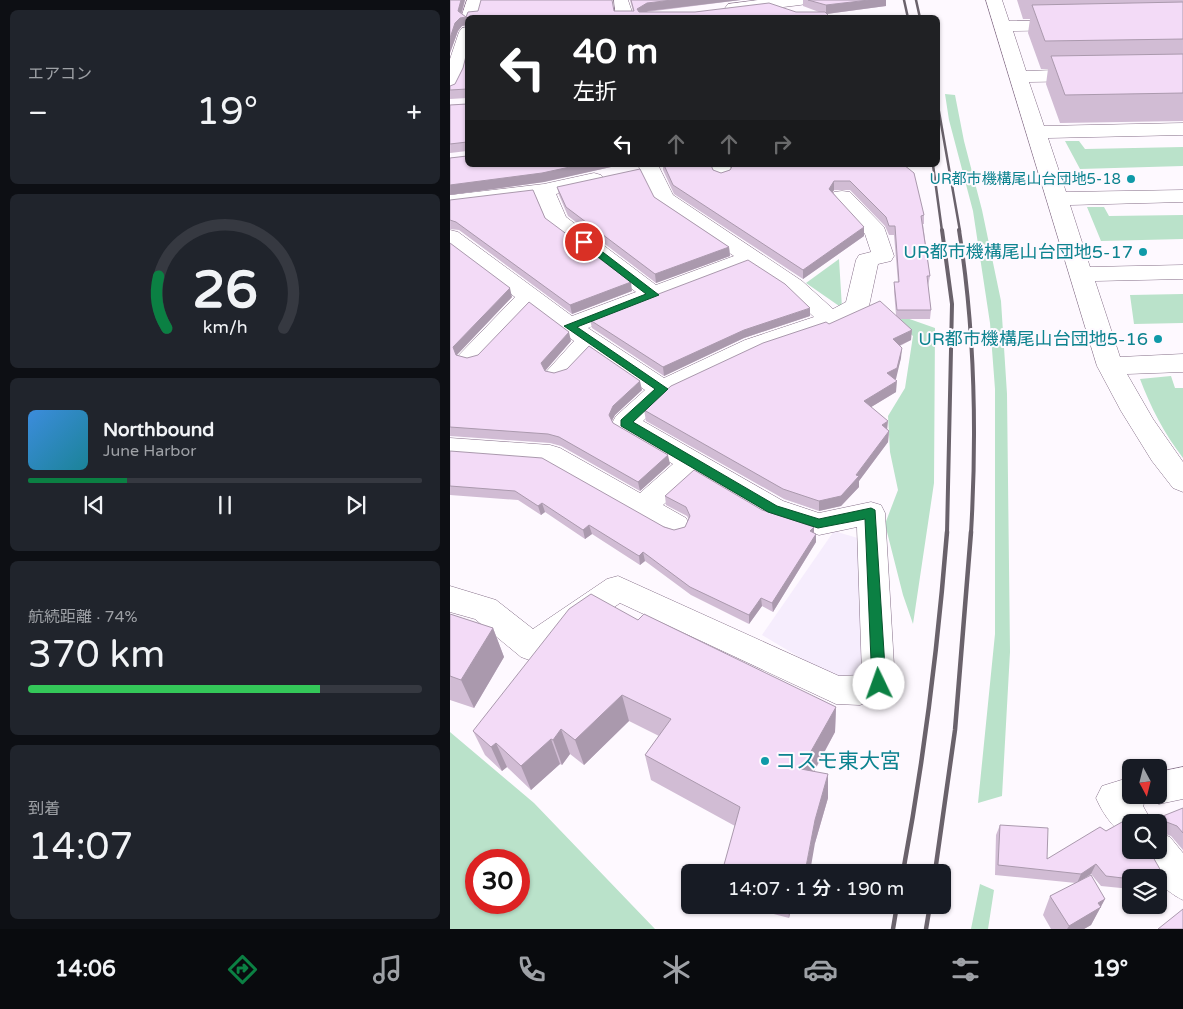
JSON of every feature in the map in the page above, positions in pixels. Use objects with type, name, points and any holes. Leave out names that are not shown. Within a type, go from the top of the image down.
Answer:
[{"type":"street","points":[[471,15],[475,0]]},
{"type":"street","points":[[723,6],[800,0]]},
{"type":"street","points":[[994,0],[1110,366],[1137,418],[1183,482]]},
{"type":"street","points":[[767,4],[810,15]]},
{"type":"street","points":[[450,19],[465,21]]},
{"type":"street","points":[[1002,26],[1088,24]]},
{"type":"street","points":[[450,87],[455,53],[465,37]]},
{"type":"street","points":[[1018,76],[1106,75]]},
{"type":"street","points":[[1035,132],[1183,129]]},
{"type":"street","points":[[450,201],[544,190],[636,169],[664,199],[794,286],[831,320]]},
{"type":"street","points":[[544,190],[556,220],[654,295]]},
{"type":"street","points":[[1058,199],[1183,196]]},
{"type":"street","points":[[450,599],[485,609],[532,648],[618,588],[836,690],[860,691],[879,684],[871,513],[818,524],[772,509],[625,423],[662,389],[754,346],[831,320],[857,306],[867,260],[883,256],[876,232],[842,197]]},
{"type":"street","points":[[450,237],[569,326],[662,389]]},
{"type":"street","points":[[569,326],[750,258]]},
{"type":"street","points":[[1080,274],[1183,272]]},
{"type":"street","points":[[470,357],[530,296]]},
{"type":"street","points":[[558,373],[589,340]]},
{"type":"street","points":[[1110,366],[1183,363]]},
{"type":"street","points":[[450,448],[550,455],[676,526]]},
{"type":"street","points":[[643,507],[692,463]]},
{"type":"street","points":[[1168,786],[1183,782]]},
{"type":"street","points":[[1122,796],[1114,798],[1127,814]]},
{"type":"street","points":[[1165,859],[1183,881]]},
{"type":"shaded area","points":[[834,531],[861,539],[865,680],[853,683],[816,667],[762,635]]},
{"type":"green space","points":[[945,94],[955,95],[1001,301],[1007,394],[1010,652],[1002,796],[978,803],[995,634],[995,389],[990,323],[973,211],[949,120]]},
{"type":"green space","points":[[1065,141],[1079,141],[1085,149],[1183,147],[1183,166],[1080,169]]},
{"type":"green space","points":[[1087,207],[1104,207],[1109,216],[1183,215],[1183,239],[1101,241]]},
{"type":"green space","points":[[839,259],[842,308],[806,283]]},
{"type":"green space","points":[[1183,294],[1183,323],[1134,324],[1130,295]]},
{"type":"green space","points":[[901,316],[935,328],[934,483],[913,624],[903,595],[885,524],[898,490],[890,452],[888,416],[905,388],[913,336],[895,321]]},
{"type":"green space","points":[[1171,376],[1175,388],[1183,388],[1183,458],[1158,420],[1140,379]]},
{"type":"green space","points":[[450,732],[534,803],[655,929],[450,929]]},
{"type":"green space","points":[[980,884],[994,890],[988,929],[971,929]]},
{"type":"building","points":[[450,0],[461,0],[458,11],[465,17],[460,18],[455,23],[450,38]]},
{"type":"building","points":[[481,0],[612,0],[614,11],[634,11],[631,0],[672,0],[647,3],[637,9],[639,12],[695,12],[769,3],[796,12],[825,12],[828,15],[467,15],[468,12],[478,11]]},
{"type":"building","points":[[808,0],[869,0],[826,5]]},
{"type":"building","points":[[1183,2],[1183,39],[1045,41],[1032,5]]},
{"type":"building","points":[[1183,54],[1183,93],[1065,95],[1051,56]]},
{"type":"building","points":[[465,60],[465,89],[450,90],[450,86],[455,84]]},
{"type":"building","points":[[465,104],[465,142],[450,144],[450,105]]},
{"type":"building","points":[[465,156],[465,167],[570,167],[542,173],[450,185],[450,158]]},
{"type":"building","points":[[665,167],[712,167],[713,170],[721,173],[730,170],[732,167],[906,167],[914,173],[924,215],[921,216],[930,276],[927,276],[931,310],[897,310],[894,282],[899,282],[895,226],[889,226],[886,217],[850,181],[834,181],[829,189],[864,227],[803,270],[673,185]]},
{"type":"building","points":[[640,169],[654,197],[729,247],[655,274],[566,207],[557,187]]},
{"type":"building","points":[[533,190],[545,218],[631,282],[570,305],[456,222],[450,220],[450,200]]},
{"type":"building","points":[[450,243],[510,288],[453,347],[456,355],[467,358],[478,355],[529,302],[569,332],[541,363],[545,371],[554,373],[567,369],[589,346],[640,381],[613,406],[609,415],[613,423],[668,455],[638,482],[559,437],[548,434],[450,427]]},
{"type":"building","points":[[748,260],[785,284],[810,308],[744,330],[663,367],[590,320]]},
{"type":"building","points":[[880,301],[912,330],[893,339],[902,348],[897,368],[887,373],[897,381],[864,401],[888,421],[882,425],[889,431],[856,475],[859,476],[841,496],[819,501],[783,489],[644,410],[671,386],[763,343],[826,322],[829,324]]},
{"type":"building","points":[[450,451],[542,458],[664,527],[674,530],[685,527],[690,516],[686,507],[665,496],[694,470],[762,510],[814,527],[810,531],[816,534],[772,603],[761,598],[749,615],[690,587],[643,552],[639,556],[589,525],[583,530],[542,503],[538,506],[515,491],[450,486]]},
{"type":"building","name":"コスモ東大宮","points":[[591,594],[638,620],[644,614],[836,707],[801,769],[828,774],[815,820],[807,864],[724,864],[740,807],[645,755],[671,719],[622,695],[575,740],[561,729],[553,740],[551,739],[521,766],[496,743],[491,747],[473,731],[569,609]]},
{"type":"building","points":[[450,614],[493,628],[461,680],[450,676]]},
{"type":"building","points":[[1183,808],[1183,833],[1177,826],[1167,822],[1167,814]]},
{"type":"building","points":[[1122,822],[1122,859],[1154,859],[1160,869],[1122,869],[1122,878],[1106,876],[1096,864],[1081,874],[998,865],[1000,825],[1048,828],[1047,859],[1100,827],[1106,831]]},
{"type":"building","points":[[1091,875],[1105,899],[1098,903],[1101,907],[1069,926],[1050,896]]},
{"type":"building","points":[[1183,909],[1183,929],[1158,929]]},
{"type":"railway","points":[[904,0],[907,15]]},
{"type":"railway","points":[[916,0],[919,15]]},
{"type":"railway","points":[[940,117],[960,231]]},
{"type":"railway","points":[[933,167],[942,231]]},
{"type":"railway","points":[[942,230],[952,304],[947,533]]},
{"type":"railway","points":[[959,230],[968,306],[973,381],[974,457],[971,533]]},
{"type":"railway","points":[[904,864],[929,702],[947,532]]},
{"type":"railway","points":[[936,864],[955,730],[971,532]]},
{"type":"railway","points":[[893,929],[896,914]]},
{"type":"railway","points":[[926,929],[928,914]]},
{"type":"place","name":"UR都市機構尾山台団地5-18","points":[[1131,179]]},
{"type":"place","name":"UR都市機構尾山台団地5-17","points":[[1143,252]]},
{"type":"place","name":"UR都市機構尾山台団地5-16","points":[[1158,339]]},
{"type":"place","name":"コスモ東大宮","points":[[765,761]]},
{"type":"route","points":[[584,242],[654,295],[569,326],[662,389],[625,423],[772,509],[818,524],[871,513],[879,684]]}]
